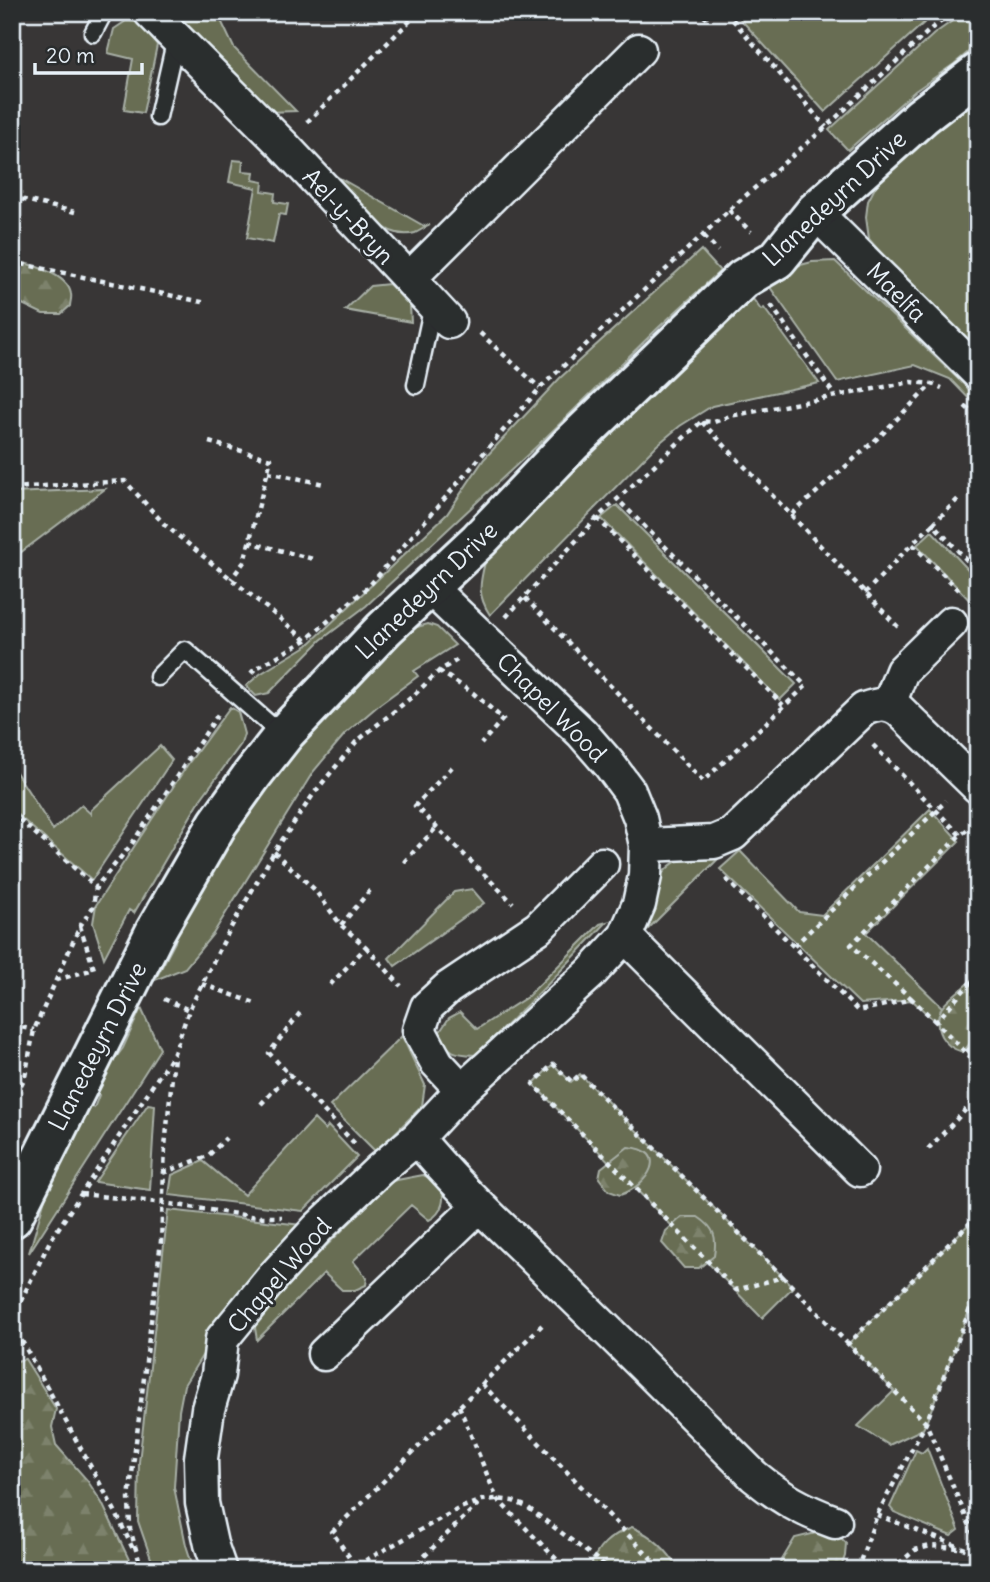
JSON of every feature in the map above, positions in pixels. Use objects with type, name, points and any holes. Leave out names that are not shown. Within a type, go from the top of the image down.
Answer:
[{"type":"street","name":"Ael-y-Bryn","points":[[150,12],[283,145],[409,279],[639,50]]},
{"type":"street","name":"Llanedeyrn Drive","points":[[12,1218],[155,932],[218,822],[283,736],[337,676],[479,540],[571,444],[743,279],[777,259],[815,212],[922,116],[978,73]]},
{"type":"street","name":"Maelfa","points":[[815,212],[978,373]]},
{"type":"street","points":[[409,279],[441,314]]},
{"type":"street","name":"Chapel Wood","points":[[220,1570],[202,1503],[201,1458],[208,1409],[218,1375],[222,1339],[317,1229],[416,1138],[462,1090],[590,974],[625,936],[639,904],[645,876],[646,845],[640,818],[629,791],[609,764],[582,733],[429,587]]},
{"type":"street","points":[[889,704],[902,671],[959,611]]},
{"type":"street","points":[[646,845],[713,842],[733,834],[864,709],[877,704],[889,704],[899,710],[974,784]]},
{"type":"street","points":[[462,1090],[437,1063],[419,1030],[427,1007],[448,988],[538,928],[602,864]]},
{"type":"street","points":[[625,936],[860,1170]]},
{"type":"street","points":[[416,1138],[448,1177],[754,1476],[792,1504],[835,1522]]},
{"type":"street","points":[[324,1354],[478,1207]]},
{"type":"lane","points":[[93,33],[104,12]]},
{"type":"lane","points":[[158,117],[176,38]]},
{"type":"lane","points":[[416,386],[441,314]]},
{"type":"lane","points":[[158,677],[185,650],[283,736]]},
{"type":"path","points":[[283,145],[419,12]]},
{"type":"path","points":[[704,19],[710,12]]},
{"type":"path","points":[[726,12],[826,127]]},
{"type":"path","points":[[12,198],[75,212]]},
{"type":"path","points":[[12,262],[206,303]]},
{"type":"path","points":[[743,279],[771,304],[835,396]]},
{"type":"path","points":[[441,314],[458,313],[540,388]]},
{"type":"path","points":[[498,625],[597,518],[702,421],[714,422],[730,416],[911,382],[932,384],[949,391]]},
{"type":"path","points":[[791,515],[881,435],[932,384]]},
{"type":"path","points":[[962,403],[978,418]]},
{"type":"path","points":[[702,421],[922,652]]},
{"type":"path","points":[[209,442],[271,458],[244,562],[230,579]]},
{"type":"path","points":[[268,472],[324,484]]},
{"type":"path","points":[[12,488],[125,481],[165,525],[306,640]]},
{"type":"path","points":[[525,598],[702,782],[806,686],[617,499]]},
{"type":"path","points":[[865,593],[958,499]]},
{"type":"path","points":[[597,518],[783,705]]},
{"type":"path","points":[[933,524],[978,572]]},
{"type":"path","points":[[249,542],[313,559]]},
{"type":"path","points":[[912,544],[959,611]]},
{"type":"path","points":[[141,1568],[130,1529],[129,1498],[155,1295],[174,1053],[189,1010],[230,929],[274,852],[315,792],[356,743],[439,671],[466,654]]},
{"type":"path","points":[[439,671],[473,693],[503,719],[481,744]]},
{"type":"path","points":[[850,722],[960,835]]},
{"type":"path","points":[[452,767],[415,806],[538,928]]},
{"type":"path","points":[[794,946],[935,810],[974,784]]},
{"type":"path","points":[[12,813],[96,887]]},
{"type":"path","points":[[978,822],[960,835],[851,945],[912,999],[978,1065]]},
{"type":"path","points":[[404,862],[436,828]]},
{"type":"path","points":[[274,852],[314,889],[341,925],[366,947],[409,995],[427,1007]]},
{"type":"path","points":[[726,879],[858,1011],[912,999]]},
{"type":"path","points":[[341,925],[372,888]]},
{"type":"path","points":[[55,980],[94,969],[80,926]]},
{"type":"path","points":[[329,986],[366,947]]},
{"type":"path","points":[[936,1022],[978,975]]},
{"type":"path","points":[[202,984],[255,1003]]},
{"type":"path","points":[[159,996],[189,1010]]},
{"type":"path","points":[[300,1013],[269,1053],[379,1170]]},
{"type":"path","points":[[12,1025],[34,1030]]},
{"type":"path","points":[[967,1052],[978,1038]]},
{"type":"path","points":[[141,1568],[115,1511],[12,1321],[50,1241],[174,1053]]},
{"type":"path","points":[[783,1277],[736,1290],[533,1084],[554,1064],[572,1082],[580,1074],[783,1277],[926,1423],[978,1545]]},
{"type":"path","points":[[261,1104],[289,1073]]},
{"type":"path","points":[[928,1149],[978,1097]]},
{"type":"path","points":[[163,1173],[208,1156],[226,1138]]},
{"type":"path","points":[[81,1194],[257,1217],[302,1217],[317,1229]]},
{"type":"path","points":[[849,1344],[978,1216]]},
{"type":"path","points":[[857,1570],[877,1515],[926,1423],[978,1289]]},
{"type":"path","points":[[972,1304],[978,1302]]},
{"type":"path","points":[[355,1565],[332,1532],[542,1325]]},
{"type":"path","points":[[482,1384],[662,1570]]},
{"type":"path","points":[[459,1406],[497,1499],[567,1570]]},
{"type":"path","points":[[348,1570],[460,1508],[482,1500],[497,1499],[527,1507],[611,1570]]},
{"type":"path","points":[[410,1570],[482,1500]]},
{"type":"path","points":[[877,1515],[978,1554]]},
{"type":"path","points":[[891,1570],[915,1550],[930,1546],[964,1549]]},
{"type":"path","points":[[419,1561],[428,1570]]},
{"type":"green space","points":[[180,12],[217,12],[234,48],[296,111],[268,112],[185,27]]},
{"type":"green space","points":[[734,12],[936,12],[825,112]]},
{"type":"green space","points":[[965,12],[978,12],[978,44],[915,91],[848,150],[829,130],[934,34]]},
{"type":"green space","points":[[126,21],[139,22],[157,45],[143,113],[124,110],[133,59],[108,53],[114,29]]},
{"type":"green space","points":[[978,100],[978,354],[869,239],[866,217],[868,201],[878,182],[934,132]]},
{"type":"green space","points":[[233,160],[243,161],[242,171],[254,172],[253,180],[263,182],[262,191],[275,193],[274,202],[288,204],[286,215],[279,214],[273,243],[247,238],[256,188],[229,182]]},
{"type":"green space","points":[[329,172],[424,226],[430,225],[415,233],[390,231],[356,204]]},
{"type":"green space","points":[[701,250],[720,271],[366,606],[321,640],[269,693],[256,696],[246,686],[260,674],[308,645],[447,514],[484,459],[560,378]]},
{"type":"green space","points":[[12,261],[37,267],[63,281],[71,294],[70,306],[61,314],[43,314],[12,299]]},
{"type":"green space","points":[[835,261],[978,398],[978,408],[950,379],[915,365],[837,382],[767,283],[785,269],[812,262]]},
{"type":"green space","points":[[389,284],[410,306],[411,322],[345,310],[370,286]]},
{"type":"green space","points":[[753,299],[761,310],[764,308],[819,383],[712,406],[680,426],[657,445],[490,615],[481,592],[487,554]]},
{"type":"green space","points":[[105,489],[12,559],[12,493]]},
{"type":"green space","points":[[617,505],[796,684],[780,700],[601,518]]},
{"type":"green space","points":[[932,531],[978,580],[978,603],[975,606],[917,545]]},
{"type":"green space","points":[[428,624],[437,627],[455,645],[414,671],[418,676],[345,734],[313,772],[213,934],[185,968],[155,980],[175,942],[178,924],[215,859],[268,778],[402,631]]},
{"type":"green space","points":[[230,707],[238,712],[244,734],[241,744],[200,800],[134,913],[129,910],[104,958],[93,923],[96,905],[188,764]]},
{"type":"green space","points":[[160,746],[172,760],[92,880],[12,810],[12,766],[53,830],[81,805],[91,814],[91,810]]},
{"type":"green space","points":[[930,809],[959,841],[866,933],[947,1012],[978,982],[978,1065],[967,1051],[912,1000],[860,1004],[720,869],[740,851],[799,912],[822,915]]},
{"type":"green space","points":[[729,848],[647,930],[646,915],[652,892],[665,870],[683,858]]},
{"type":"green space","points":[[472,889],[484,903],[395,966],[389,958],[454,892]]},
{"type":"green space","points":[[607,922],[476,1055],[457,1053],[449,1049],[439,1033],[449,1018],[460,1012],[477,1029],[527,997],[600,924]]},
{"type":"green space","points":[[978,974],[978,1033],[963,1052],[950,1046],[941,1036],[939,1016],[948,1001]]},
{"type":"green space","points":[[141,1008],[160,1049],[29,1253],[55,1164],[85,1104],[94,1108],[99,1095],[92,1090],[123,1048]]},
{"type":"green space","points":[[402,1036],[425,1085],[422,1106],[376,1152],[330,1106]]},
{"type":"green space","points":[[553,1064],[571,1082],[580,1074],[793,1287],[762,1318],[533,1084]]},
{"type":"green space","points":[[148,1104],[155,1105],[150,1190],[95,1182]]},
{"type":"green space","points":[[314,1119],[325,1130],[328,1126],[357,1157],[303,1211],[169,1195],[172,1175],[203,1161],[244,1195]]},
{"type":"green space","points":[[628,1147],[649,1154],[651,1169],[639,1184],[620,1195],[609,1191],[599,1178],[601,1168]]},
{"type":"green space","points":[[423,1175],[435,1181],[441,1189],[443,1199],[440,1209],[429,1220],[411,1205],[353,1261],[367,1278],[366,1285],[355,1290],[342,1290],[324,1273],[257,1340],[254,1322],[304,1268],[392,1181]]},
{"type":"green space","points":[[168,1210],[302,1225],[250,1278],[184,1385],[179,1411],[174,1487],[194,1570],[155,1570],[138,1521],[139,1462]]},
{"type":"green space","points":[[978,1215],[978,1288],[926,1423],[923,1429],[889,1445],[858,1426],[894,1391],[848,1344]]},
{"type":"green space","points":[[682,1217],[698,1217],[714,1233],[714,1256],[699,1268],[684,1268],[662,1243],[666,1231]]},
{"type":"green space","points":[[25,1359],[56,1409],[52,1427],[56,1445],[87,1480],[102,1503],[134,1570],[12,1570],[12,1362]]},
{"type":"green space","points":[[927,1448],[959,1530],[951,1536],[894,1512],[890,1507],[916,1450],[922,1453]]},
{"type":"green space","points":[[632,1527],[659,1544],[679,1570],[590,1570],[600,1548],[617,1534]]},
{"type":"green space","points":[[816,1533],[837,1534],[846,1543],[840,1570],[776,1570],[795,1538]]}]
